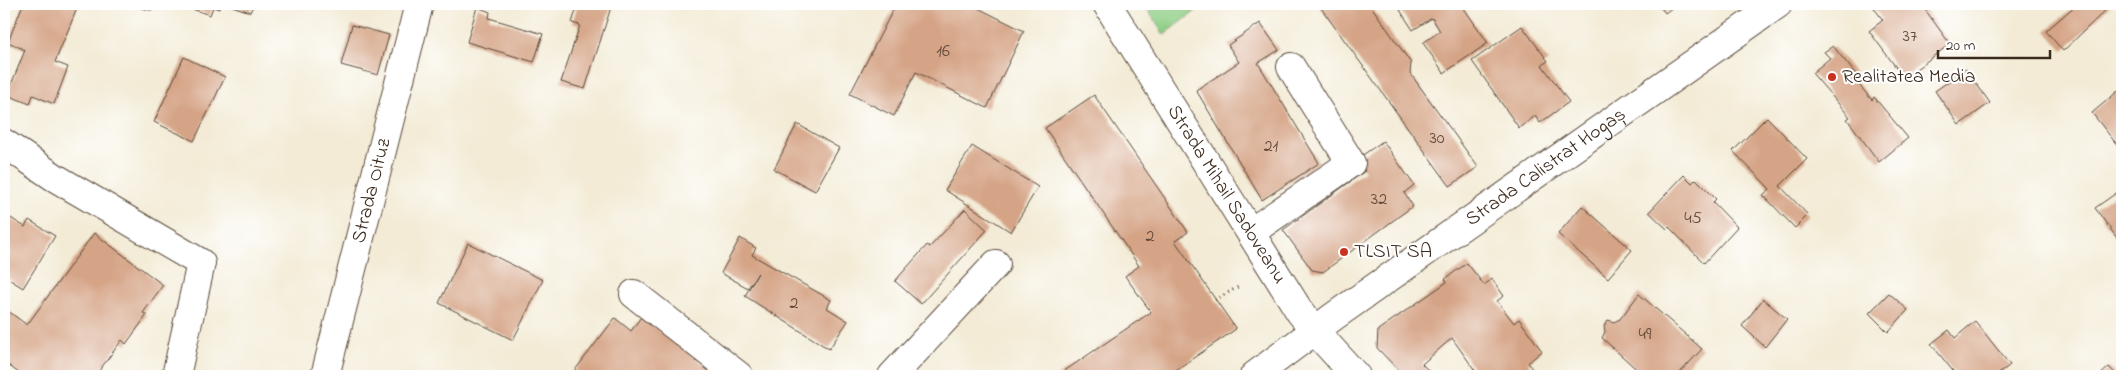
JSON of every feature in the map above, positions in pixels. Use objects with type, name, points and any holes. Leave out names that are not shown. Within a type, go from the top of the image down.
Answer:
[{"type":"street","name":"Strada Oituz","points":[[325,376],[419,4]]},
{"type":"street","name":"Strada Mihail Sadoveanu","points":[[1107,4],[1300,312],[1356,376]]},
{"type":"street","name":"Strada Calistrat Hogaș","points":[[1254,376],[1778,4]]},
{"type":"street","points":[[1251,232],[1351,163],[1291,67]]},
{"type":"street","points":[[4,144],[54,177],[201,263],[176,376]]},
{"type":"street","points":[[892,376],[996,264]]},
{"type":"street","points":[[634,294],[739,376]]},
{"type":"path","points":[[1215,300],[1238,287]]},
{"type":"green space","points":[[1144,4],[1205,4],[1164,35]]},
{"type":"building","points":[[23,4],[71,4],[78,6],[55,62],[68,67],[54,104],[33,95],[30,104],[7,95],[25,50],[8,42]]},
{"type":"building","points":[[123,4],[153,4],[151,10]]},
{"type":"building","points":[[191,4],[221,4],[219,9],[213,7],[210,15],[189,8]]},
{"type":"building","points":[[226,4],[254,4],[250,12]]},
{"type":"building","points":[[578,4],[612,4],[585,89],[561,82],[580,25],[572,23]]},
{"type":"building","points":[[896,4],[970,4],[1024,31],[987,108],[916,72],[894,116],[850,94]]},
{"type":"building","points":[[1318,4],[1371,4],[1411,63],[1410,73],[1478,167],[1450,186]]},
{"type":"building","points":[[1409,4],[1461,4],[1488,43],[1444,73],[1423,43],[1440,31],[1432,18],[1413,30],[1400,10]]},
{"type":"building","points":[[1658,4],[1677,4],[1665,13]]},
{"type":"building","points":[[1880,4],[1921,4],[1950,44],[1904,78],[1869,31],[1883,20],[1874,8]]},
{"type":"building","points":[[2077,4],[2112,4],[2063,51],[2046,31]]},
{"type":"building","points":[[477,7],[490,12],[489,18],[543,34],[534,62],[467,42]]},
{"type":"building","points":[[1260,23],[1279,50],[1258,63],[1319,163],[1262,200],[1196,90],[1239,62],[1228,45]]},
{"type":"building","points":[[352,25],[389,35],[378,75],[341,65]]},
{"type":"building","points":[[1522,26],[1548,61],[1542,65],[1569,102],[1540,123],[1535,116],[1519,128],[1472,61]]},
{"type":"building","points":[[1833,46],[1858,77],[1855,80],[1872,100],[1874,97],[1908,138],[1879,162],[1847,119],[1850,117],[1812,73],[1830,58],[1824,52]]},
{"type":"building","points":[[184,57],[225,77],[194,141],[154,122]]},
{"type":"building","points":[[1966,69],[1990,103],[1959,125],[1935,91]]},
{"type":"building","points":[[2118,91],[2122,96],[2122,151],[2092,113]]},
{"type":"building","points":[[1094,95],[1188,232],[1175,241],[1236,329],[1167,376],[1057,376],[1151,312],[1125,276],[1139,266],[1045,128]]},
{"type":"building","points":[[1767,117],[1807,159],[1780,186],[1808,215],[1795,228],[1763,195],[1770,189],[1733,151]]},
{"type":"building","points":[[797,124],[839,148],[815,191],[774,169]]},
{"type":"building","points":[[1383,141],[1414,185],[1404,193],[1413,206],[1323,272],[1312,270],[1283,230],[1365,171],[1357,159]]},
{"type":"building","points":[[972,146],[1038,187],[1011,232],[945,190]]},
{"type":"building","points":[[1684,175],[1692,183],[1696,179],[1716,199],[1713,202],[1737,227],[1704,263],[1669,227],[1667,229],[1649,212]]},
{"type":"building","points":[[2122,189],[2122,245],[2095,208]]},
{"type":"building","points":[[1582,206],[1632,250],[1608,278],[1558,234]]},
{"type":"building","points":[[965,209],[987,230],[921,304],[895,281],[927,245],[930,247]]},
{"type":"building","points":[[6,215],[25,227],[29,220],[55,236],[23,288],[4,276],[4,219]]},
{"type":"building","points":[[94,233],[163,285],[143,313],[147,315],[126,344],[122,340],[95,376],[43,376],[40,374],[38,376],[23,376],[4,362],[4,308],[27,325]]},
{"type":"building","points":[[740,238],[756,248],[752,255],[831,300],[827,308],[848,321],[829,349],[745,296],[758,273],[748,288],[721,273]]},
{"type":"building","points":[[468,243],[543,280],[513,340],[439,303]]},
{"type":"building","points":[[1467,263],[1484,285],[1492,279],[1504,296],[1497,301],[1514,323],[1519,319],[1542,351],[1528,363],[1537,376],[1479,376],[1452,338],[1422,364],[1434,376],[1404,376],[1377,348],[1378,330],[1447,282],[1445,279]]},
{"type":"building","points":[[1889,293],[1908,310],[1888,332],[1869,313]]},
{"type":"building","points":[[1639,294],[1702,349],[1677,376],[1644,376],[1602,338],[1605,332],[1604,326],[1608,320],[1614,322],[1620,319]]},
{"type":"building","points":[[1763,299],[1787,319],[1765,347],[1742,326]]},
{"type":"building","points":[[641,317],[720,376],[583,376],[575,370],[615,318],[631,331]]},
{"type":"building","points":[[1975,321],[2010,365],[1996,376],[1957,376],[1931,344],[1949,330],[1955,338]]},
{"type":"building","points":[[2109,367],[2118,376],[2099,376]]},
{"type":"place","name":"Realitatea Media","points":[[1832,77]]},
{"type":"place","name":"TLSIT SA","points":[[1344,252]]}]
